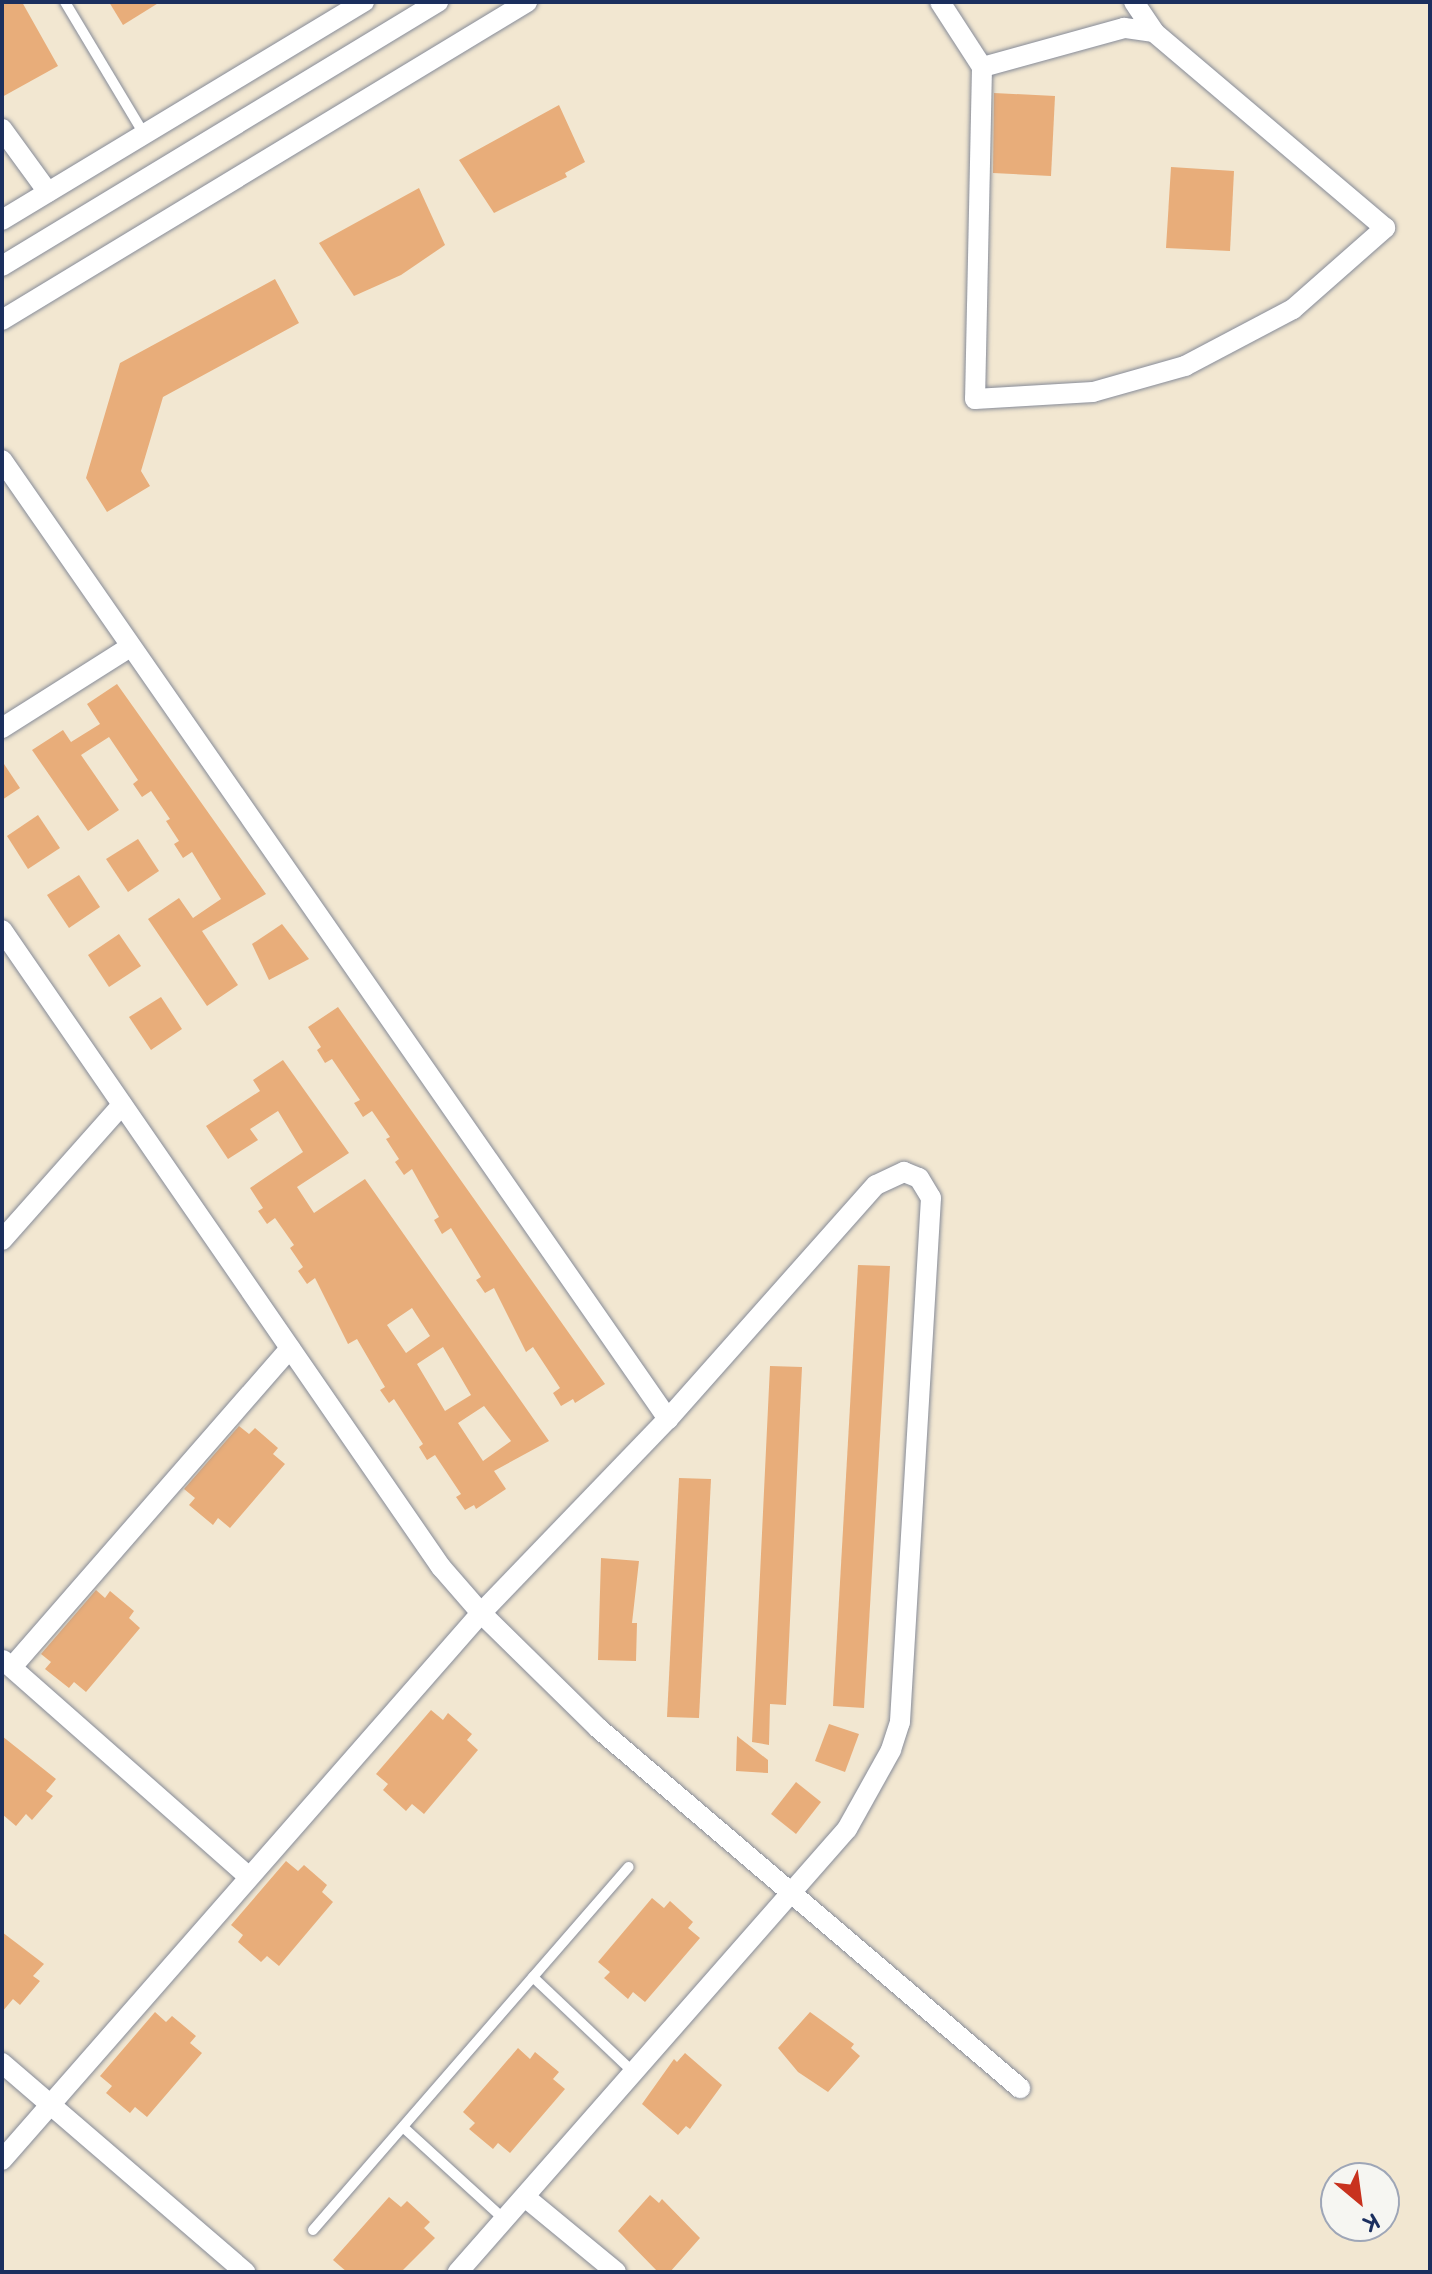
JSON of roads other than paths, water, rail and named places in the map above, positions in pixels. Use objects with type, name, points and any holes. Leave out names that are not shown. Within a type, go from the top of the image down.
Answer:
[{"type":"street","points":[[2,220],[364,2]]},
{"type":"street","points":[[2,266],[438,2]]},
{"type":"street","points":[[2,320],[527,2]]},
{"type":"street","points":[[940,2],[982,67],[975,399],[1093,392],[1185,366],[1258,330],[1318,290],[1385,228],[1154,32],[1134,2]]},
{"type":"street","points":[[982,67],[1124,28],[1154,32]]},
{"type":"street","points":[[2,129],[48,192]]},
{"type":"street","points":[[2,460],[130,647],[154,673],[668,1419]]},
{"type":"street","points":[[2,728],[130,647]]},
{"type":"street","points":[[2,930],[441,1567],[481,1613],[559,1694],[788,1894],[1020,2088]]},
{"type":"street","points":[[2,1240],[122,1105]]},
{"type":"street","points":[[2,2160],[481,1613],[668,1419],[876,1185],[904,1172],[919,1178],[931,1198],[900,1722],[860,1813],[458,2272]]},
{"type":"street","points":[[249,1877],[7,1663],[290,1348]]},
{"type":"street","points":[[2,2063],[245,2272]]},
{"type":"street","points":[[525,2197],[616,2272]]},
{"type":"lane","points":[[65,2],[144,134]]},
{"type":"lane","points":[[313,2230],[629,1867]]},
{"type":"lane","points":[[533,1977],[634,2073]]},
{"type":"lane","points":[[403,2127],[505,2220]]}]
